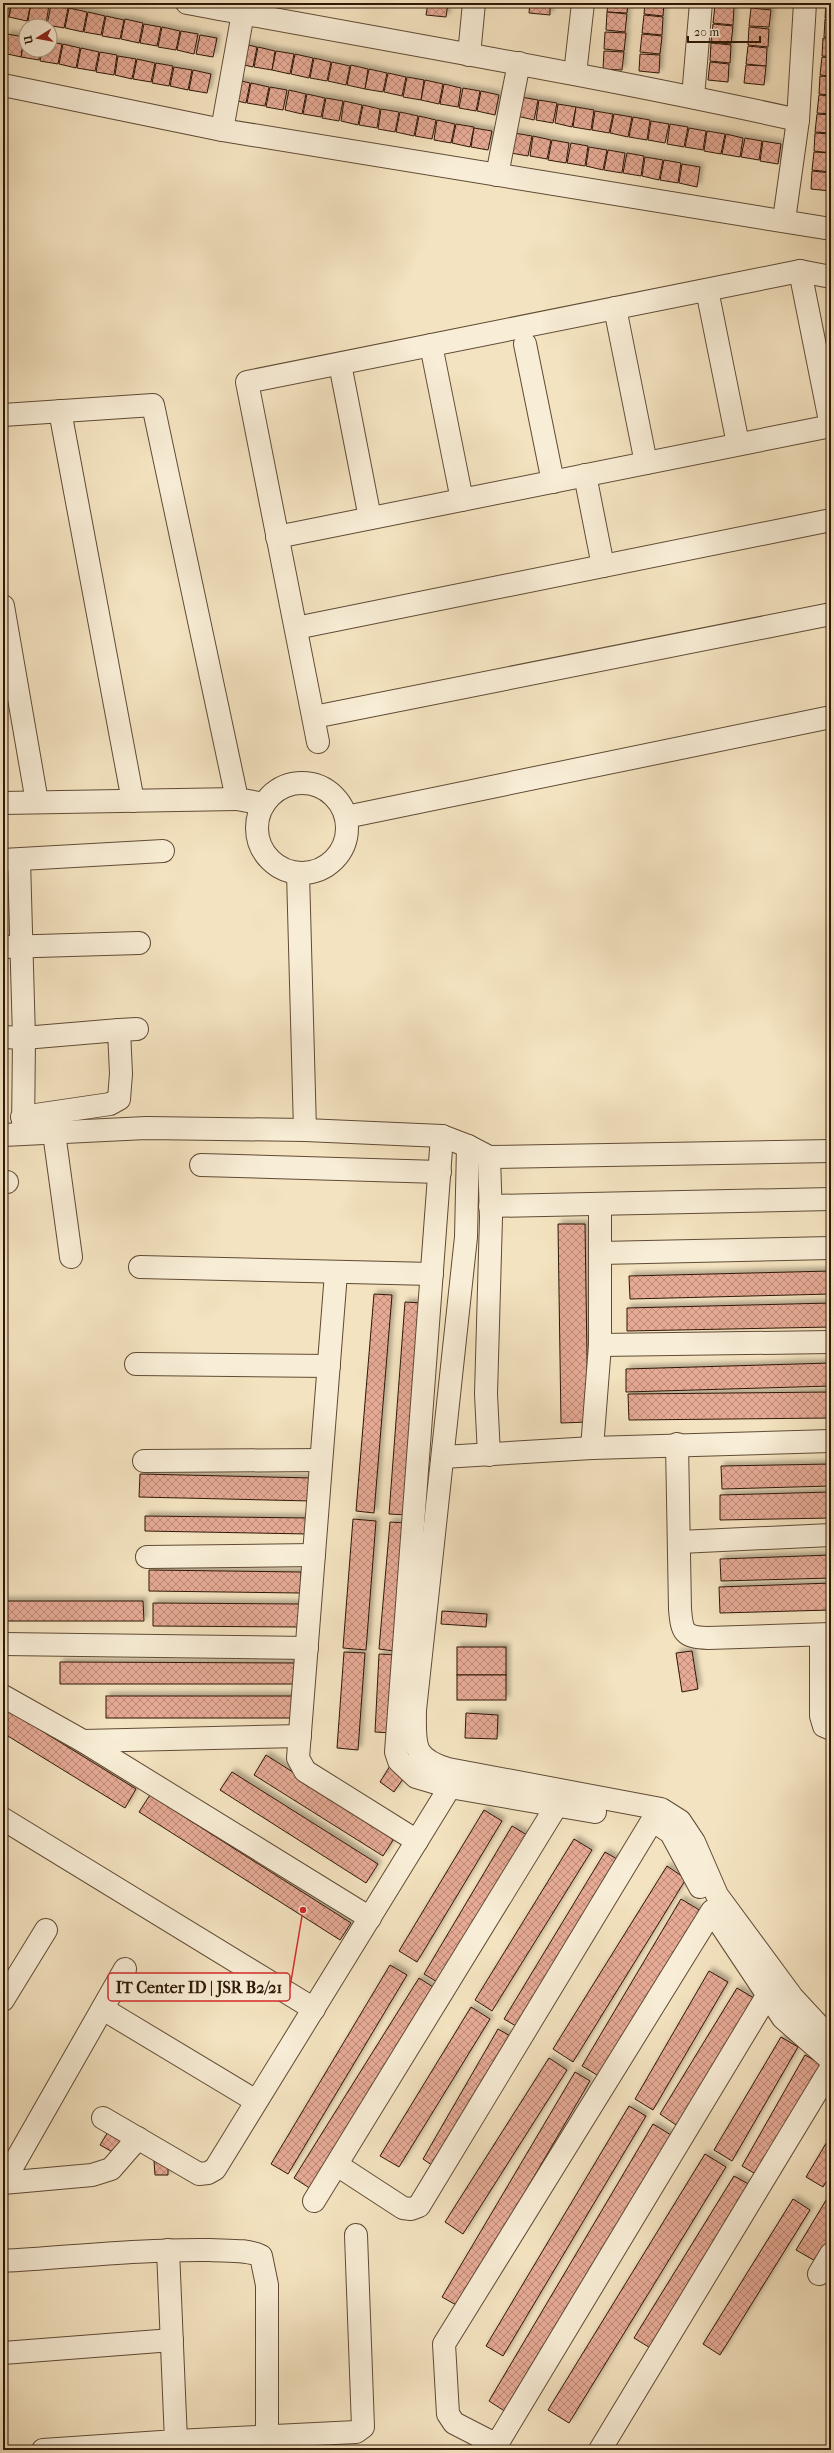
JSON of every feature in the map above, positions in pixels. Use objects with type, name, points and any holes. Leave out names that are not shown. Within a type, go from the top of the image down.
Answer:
[{"type":"street","points":[[187,3],[468,56],[519,63],[692,97],[798,120]]},
{"type":"street","points":[[468,56],[474,3]]},
{"type":"street","points":[[575,74],[583,3]]},
{"type":"street","points":[[692,97],[701,3]]},
{"type":"street","points":[[784,220],[798,120],[806,3]]},
{"type":"street","points":[[222,130],[243,14]]},
{"type":"street","points":[[498,175],[519,63]]},
{"type":"street","points":[[3,85],[222,130],[784,220],[831,229]]},
{"type":"street","points":[[318,742],[246,382],[800,271],[831,277]]},
{"type":"street","points":[[277,537],[831,426],[800,271]]},
{"type":"street","points":[[707,290],[738,444]]},
{"type":"street","points":[[615,308],[646,463]]},
{"type":"street","points":[[525,344],[553,482]]},
{"type":"street","points":[[431,345],[462,500]]},
{"type":"street","points":[[340,364],[370,518]]},
{"type":"street","points":[[3,415],[153,405],[237,799]]},
{"type":"street","points":[[60,411],[133,801]]},
{"type":"street","points":[[585,475],[603,566]]},
{"type":"street","points":[[296,628],[831,520]]},
{"type":"street","points":[[3,606],[37,802]]},
{"type":"street","points":[[314,717],[831,614]]},
{"type":"street","points":[[346,817],[831,718]]},
{"type":"street","points":[[296,784],[309,784],[321,788],[332,795],[340,805],[346,817],[347,829],[340,853],[322,869],[298,873],[286,870],[266,854],[260,842],[258,830],[259,816],[264,804],[283,787],[296,784]]},
{"type":"street","points":[[3,803],[237,799],[264,804]]},
{"type":"street","points":[[16,1129],[13,1037],[11,860],[163,851]]},
{"type":"street","points":[[298,873],[305,1130]]},
{"type":"street","points":[[12,946],[139,943]]},
{"type":"street","points":[[13,1037],[128,1030],[121,1074],[119,1099],[110,1104],[16,1129]]},
{"type":"street","points":[[16,1129],[54,1133],[146,1128],[305,1130],[442,1136],[468,1146],[489,1158],[831,1151]]},
{"type":"street","points":[[54,1133],[71,1257]]},
{"type":"street","points":[[442,1136],[396,1752],[399,1761],[416,1776],[450,1787],[652,1821],[663,1826],[671,1833],[712,1911],[767,1996],[783,2018],[831,2060]]},
{"type":"street","points":[[468,1146],[466,1237],[415,1710],[414,1738],[419,1754],[433,1764],[448,1769],[661,1809],[680,1821],[694,1842],[717,1895],[793,1998],[831,2039]]},
{"type":"street","points":[[489,1158],[490,1206],[486,1394],[489,1454]]},
{"type":"street","points":[[201,1165],[440,1172]]},
{"type":"street","points":[[490,1206],[831,1199]]},
{"type":"street","points":[[592,1448],[600,1346],[600,1204]]},
{"type":"street","points":[[600,1253],[831,1248]]},
{"type":"street","points":[[140,1267],[336,1273],[432,1274]]},
{"type":"street","points":[[336,1273],[298,1758],[302,1768],[417,1841]]},
{"type":"street","points":[[600,1346],[831,1342]]},
{"type":"street","points":[[136,1364],[329,1366]]},
{"type":"street","points":[[442,1457],[677,1444],[831,1441]]},
{"type":"street","points":[[677,1444],[681,1622],[685,1632],[691,1637],[826,1635],[821,1716],[824,1726],[831,1729]]},
{"type":"street","points":[[144,1461],[322,1460]]},
{"type":"street","points":[[680,1542],[831,1535]]},
{"type":"street","points":[[147,1557],[314,1555]]},
{"type":"street","points":[[3,1644],[307,1648]]},
{"type":"street","points":[[3,1696],[83,1741],[370,1918]]},
{"type":"street","points":[[83,1741],[300,1736]]},
{"type":"street","points":[[103,2118],[199,2174],[208,2173],[215,2169],[450,1787]]},
{"type":"street","points":[[314,2201],[557,1805]]},
{"type":"street","points":[[3,1819],[314,2008]]},
{"type":"street","points":[[337,2165],[403,2208],[411,2209],[419,2206],[652,1821]]},
{"type":"street","points":[[712,1911],[444,2344],[448,2414],[454,2423],[491,2442],[500,2439],[767,1996]]},
{"type":"street","points":[[3,2000],[46,1930]]},
{"type":"street","points":[[125,1970],[3,2183],[92,2175],[105,2172],[111,2169],[138,2138]]},
{"type":"street","points":[[103,2009],[256,2101]]},
{"type":"street","points":[[600,2450],[831,2068]]},
{"type":"street","points":[[43,2450],[177,2446],[267,2436],[356,2432],[363,2427],[356,2235]]},
{"type":"street","points":[[3,2261],[168,2250],[226,2251],[255,2253],[261,2256],[267,2285],[267,2436]]},
{"type":"street","points":[[168,2250],[177,2446]]},
{"type":"street","points":[[819,2274],[831,2254]]},
{"type":"street","points":[[3,2352],[172,2340]]},
{"type":"building","points":[[3,3],[11,3],[9,17],[3,16]]},
{"type":"building","points":[[12,3],[31,3],[28,18],[18,19],[9,17]]},
{"type":"building","points":[[31,3],[49,5],[47,18],[28,18]]},
{"type":"building","points":[[428,3],[448,3],[446,17],[426,15]]},
{"type":"building","points":[[530,3],[550,3],[550,15],[529,13]]},
{"type":"building","points":[[608,3],[628,3],[627,13],[607,12]]},
{"type":"building","points":[[645,3],[664,3],[663,16],[644,14]]},
{"type":"building","points":[[751,3],[771,3],[771,8],[751,7]]},
{"type":"building","points":[[826,3],[831,3],[831,18],[825,18]]},
{"type":"building","points":[[51,5],[68,8],[64,28],[58,27],[58,18],[48,18]]},
{"type":"building","points":[[715,5],[734,7],[733,25],[713,23]]},
{"type":"building","points":[[69,8],[87,12],[83,32],[65,28]]},
{"type":"building","points":[[751,8],[771,10],[769,27],[749,26]]},
{"type":"building","points":[[88,12],[105,16],[101,35],[84,32]]},
{"type":"building","points":[[607,12],[627,14],[625,32],[606,30]]},
{"type":"building","points":[[644,15],[663,17],[662,35],[642,33]]},
{"type":"building","points":[[106,16],[124,20],[120,39],[102,36]]},
{"type":"building","points":[[125,19],[143,23],[139,43],[121,39]]},
{"type":"building","points":[[825,19],[831,19],[831,37],[824,37]]},
{"type":"building","points":[[144,24],[161,27],[157,46],[140,43]]},
{"type":"building","points":[[713,24],[733,26],[731,44],[711,42]]},
{"type":"building","points":[[162,27],[180,31],[176,50],[158,47]]},
{"type":"building","points":[[749,27],[769,29],[768,47],[748,45]]},
{"type":"building","points":[[181,31],[198,34],[194,54],[177,50]]},
{"type":"building","points":[[605,32],[626,33],[624,51],[604,49]]},
{"type":"building","points":[[7,34],[18,36],[18,56],[3,53]]},
{"type":"building","points":[[642,34],[662,36],[660,54],[640,52]]},
{"type":"building","points":[[200,35],[217,38],[213,57],[196,54]]},
{"type":"building","points":[[823,38],[831,39],[831,57],[822,56]]},
{"type":"building","points":[[58,43],[62,44],[58,64],[40,61],[41,58],[58,58]]},
{"type":"building","points":[[239,43],[257,47],[253,67],[235,63]]},
{"type":"building","points":[[711,43],[731,45],[730,63],[710,61]]},
{"type":"building","points":[[63,44],[80,48],[76,68],[59,64]]},
{"type":"building","points":[[748,46],[767,48],[766,66],[746,64]]},
{"type":"building","points":[[258,47],[275,51],[272,70],[254,67]]},
{"type":"building","points":[[81,48],[99,52],[95,71],[77,68]]},
{"type":"building","points":[[276,51],[294,54],[290,74],[272,70]]},
{"type":"building","points":[[604,51],[624,52],[622,70],[603,69]]},
{"type":"building","points":[[100,52],[117,55],[114,75],[96,72]]},
{"type":"building","points":[[295,54],[313,58],[309,78],[291,74]]},
{"type":"building","points":[[640,54],[660,55],[659,73],[639,71]]},
{"type":"building","points":[[118,56],[136,59],[132,79],[115,75]]},
{"type":"building","points":[[822,57],[831,58],[831,76],[820,75]]},
{"type":"building","points":[[27,58],[39,58],[39,60]]},
{"type":"building","points":[[314,58],[331,62],[327,81],[310,78]]},
{"type":"building","points":[[137,59],[155,63],[151,82],[133,79]]},
{"type":"building","points":[[332,62],[350,66],[346,85],[328,81]]},
{"type":"building","points":[[710,62],[729,64],[728,82],[708,80]]},
{"type":"building","points":[[156,63],[173,66],[169,86],[152,83]]},
{"type":"building","points":[[351,65],[368,69],[365,89],[347,85]]},
{"type":"building","points":[[746,65],[766,66],[764,85],[744,83]]},
{"type":"building","points":[[174,67],[192,70],[188,90],[170,86]]},
{"type":"building","points":[[369,69],[387,73],[383,92],[365,89]]},
{"type":"building","points":[[193,70],[211,74],[207,93],[189,90]]},
{"type":"building","points":[[388,73],[406,77],[402,96],[384,92]]},
{"type":"building","points":[[820,76],[831,77],[831,95],[819,94]]},
{"type":"building","points":[[407,77],[424,80],[421,100],[403,97]]},
{"type":"building","points":[[233,79],[250,83],[246,103],[229,99]]},
{"type":"building","points":[[425,80],[443,84],[439,104],[421,100]]},
{"type":"building","points":[[251,83],[269,87],[265,106],[247,103]]},
{"type":"building","points":[[444,84],[461,88],[458,107],[440,104]]},
{"type":"building","points":[[270,87],[287,90],[283,110],[266,107]]},
{"type":"building","points":[[463,88],[480,91],[476,111],[459,108]]},
{"type":"building","points":[[289,90],[306,94],[302,114],[285,110]]},
{"type":"building","points":[[481,91],[499,95],[495,115],[477,111]]},
{"type":"building","points":[[307,94],[325,98],[321,117],[303,114]]},
{"type":"building","points":[[819,95],[831,96],[831,114],[817,113]]},
{"type":"building","points":[[521,97],[538,100],[534,120],[517,116]]},
{"type":"building","points":[[326,98],[343,101],[339,121],[322,118]]},
{"type":"building","points":[[539,100],[557,103],[553,123],[536,120]]},
{"type":"building","points":[[344,101],[362,105],[358,125],[341,121]]},
{"type":"building","points":[[558,104],[576,107],[572,127],[555,123]]},
{"type":"building","points":[[363,105],[380,109],[377,128],[359,125]]},
{"type":"building","points":[[576,107],[594,110],[591,130],[573,127]]},
{"type":"building","points":[[381,109],[399,112],[395,132],[378,129]]},
{"type":"building","points":[[595,111],[613,114],[609,133],[592,130]]},
{"type":"building","points":[[400,112],[418,116],[414,136],[396,132]]},
{"type":"building","points":[[614,114],[632,117],[628,137],[610,133]]},
{"type":"building","points":[[817,114],[831,115],[831,133],[815,132]]},
{"type":"building","points":[[419,116],[436,120],[432,139],[415,136]]},
{"type":"building","points":[[633,117],[650,120],[647,140],[629,137]]},
{"type":"building","points":[[437,120],[455,124],[451,143],[434,140]]},
{"type":"building","points":[[651,121],[669,124],[665,143],[648,140]]},
{"type":"building","points":[[456,124],[474,127],[470,147],[452,143]]},
{"type":"building","points":[[670,124],[688,127],[684,147],[667,144]]},
{"type":"building","points":[[474,128],[492,131],[488,150],[471,147]]},
{"type":"building","points":[[689,128],[706,131],[703,150],[685,147]]},
{"type":"building","points":[[707,131],[725,134],[721,154],[704,151]]},
{"type":"building","points":[[514,133],[532,136],[528,156],[511,153]]},
{"type":"building","points":[[815,133],[831,134],[831,153],[814,151]]},
{"type":"building","points":[[726,134],[743,138],[740,157],[722,154]]},
{"type":"building","points":[[533,136],[551,140],[547,159],[530,156]]},
{"type":"building","points":[[745,138],[762,141],[759,160],[741,157]]},
{"type":"building","points":[[552,140],[569,143],[566,163],[548,160]]},
{"type":"building","points":[[763,141],[781,144],[778,164],[760,161]]},
{"type":"building","points":[[571,143],[588,146],[585,166],[567,163]]},
{"type":"building","points":[[589,147],[607,150],[603,170],[586,166]]},
{"type":"building","points":[[608,150],[625,153],[622,173],[604,170]]},
{"type":"building","points":[[814,152],[831,153],[831,172],[812,170]]},
{"type":"building","points":[[627,153],[644,156],[641,176],[623,173]]},
{"type":"building","points":[[645,157],[663,160],[659,180],[642,176]]},
{"type":"building","points":[[664,160],[681,163],[678,183],[660,180]]},
{"type":"building","points":[[682,164],[700,167],[697,187],[679,183]]},
{"type":"building","points":[[812,171],[831,173],[830,191],[811,189]]},
{"type":"building","points":[[558,1224],[585,1224],[588,1422],[561,1423]]},
{"type":"building","points":[[831,1271],[831,1294],[630,1299],[629,1276]]},
{"type":"building","points":[[374,1294],[392,1295],[374,1513],[356,1511]]},
{"type":"building","points":[[405,1302],[423,1303],[407,1515],[389,1514]]},
{"type":"building","points":[[831,1303],[831,1327],[627,1331],[627,1308]]},
{"type":"building","points":[[831,1363],[831,1386],[626,1392],[626,1369]]},
{"type":"building","points":[[831,1392],[831,1418],[629,1420],[628,1394]]},
{"type":"building","points":[[831,1464],[831,1486],[722,1489],[721,1466]]},
{"type":"building","points":[[140,1474],[312,1478],[312,1501],[139,1497]]},
{"type":"building","points":[[831,1492],[831,1518],[720,1520],[720,1495]]},
{"type":"building","points":[[145,1516],[309,1518],[309,1534],[145,1531]]},
{"type":"building","points":[[353,1519],[376,1521],[366,1650],[343,1648]]},
{"type":"building","points":[[390,1522],[405,1523],[394,1651],[379,1649]]},
{"type":"building","points":[[831,1555],[831,1578],[721,1581],[720,1559]]},
{"type":"building","points":[[149,1570],[301,1572],[300,1593],[149,1591]]},
{"type":"building","points":[[831,1583],[831,1610],[720,1613],[719,1587]]},
{"type":"building","points":[[3,1601],[143,1601],[144,1621],[3,1621]]},
{"type":"building","points":[[153,1603],[301,1604],[300,1627],[153,1626]]},
{"type":"building","points":[[442,1611],[487,1614],[486,1627],[441,1624]]},
{"type":"building","points":[[457,1647],[506,1647],[506,1675],[457,1675]]},
{"type":"building","points":[[692,1651],[698,1689],[682,1692],[676,1653]]},
{"type":"building","points":[[344,1652],[365,1653],[358,1750],[337,1748]]},
{"type":"building","points":[[379,1654],[396,1655],[392,1733],[375,1732]]},
{"type":"building","points":[[60,1662],[298,1663],[298,1684],[60,1684]]},
{"type":"building","points":[[457,1675],[506,1675],[506,1700],[457,1700]]},
{"type":"building","points":[[106,1696],[295,1696],[295,1718],[106,1718]]},
{"type":"building","points":[[3,1707],[136,1789],[125,1808],[3,1733]]},
{"type":"building","points":[[466,1713],[498,1715],[497,1739],[465,1738]]},
{"type":"building","points":[[266,1755],[395,1837],[383,1856],[254,1775]]},
{"type":"building","points":[[390,1766],[405,1776],[394,1792],[380,1782]]},
{"type":"building","points":[[232,1772],[378,1864],[366,1883],[220,1790]]},
{"type":"building","points":[[150,1795],[351,1923],[340,1940],[139,1812]]},
{"type":"building","points":[[484,1810],[502,1821],[417,1962],[399,1951]]},
{"type":"building","points":[[512,1826],[527,1835],[439,1983],[424,1974]]},
{"type":"building","points":[[574,1839],[592,1850],[492,2011],[475,2000]]},
{"type":"building","points":[[605,1852],[622,1862],[521,2029],[504,2019]]},
{"type":"building","points":[[667,1866],[686,1879],[573,2062],[553,2049]]},
{"type":"building","points":[[681,1899],[701,1911],[602,2078],[582,2066]]},
{"type":"building","points":[[390,1965],[407,1975],[288,2174],[271,2164]]},
{"type":"building","points":[[709,1971],[728,1982],[653,2110],[635,2099]]},
{"type":"building","points":[[419,1978],[436,1989],[311,2189],[294,2178]]},
{"type":"building","points":[[737,1988],[757,2000],[679,2127],[660,2114]]},
{"type":"building","points":[[471,2007],[490,2019],[399,2167],[380,2156]]},
{"type":"building","points":[[498,2029],[512,2037],[436,2168],[423,2159]]},
{"type":"building","points":[[781,2037],[798,2047],[732,2161],[714,2150]]},
{"type":"building","points":[[805,2055],[823,2065],[759,2176],[742,2166]]},
{"type":"building","points":[[549,2058],[567,2070],[463,2234],[445,2222]]},
{"type":"building","points":[[575,2072],[590,2081],[458,2306],[442,2297]]},
{"type":"building","points":[[629,2106],[646,2116],[503,2356],[486,2346]]},
{"type":"building","points":[[653,2124],[671,2135],[506,2412],[489,2401]]},
{"type":"building","points":[[111,2127],[129,2138],[118,2155],[100,2145]]},
{"type":"building","points":[[831,2135],[831,2173],[823,2187],[806,2177]]},
{"type":"building","points":[[705,2154],[726,2167],[569,2423],[548,2410]]},
{"type":"building","points":[[154,2161],[168,2161],[168,2175],[155,2175]]},
{"type":"building","points":[[734,2176],[752,2186],[652,2349],[634,2338]]},
{"type":"building","points":[[831,2192],[831,2239],[817,2262],[796,2250]]},
{"type":"building","points":[[793,2199],[810,2210],[720,2355],[703,2344]]},
{"type":"place","name":"IT Center ID | JSR B2/21","points":[[303,1910]]}]
